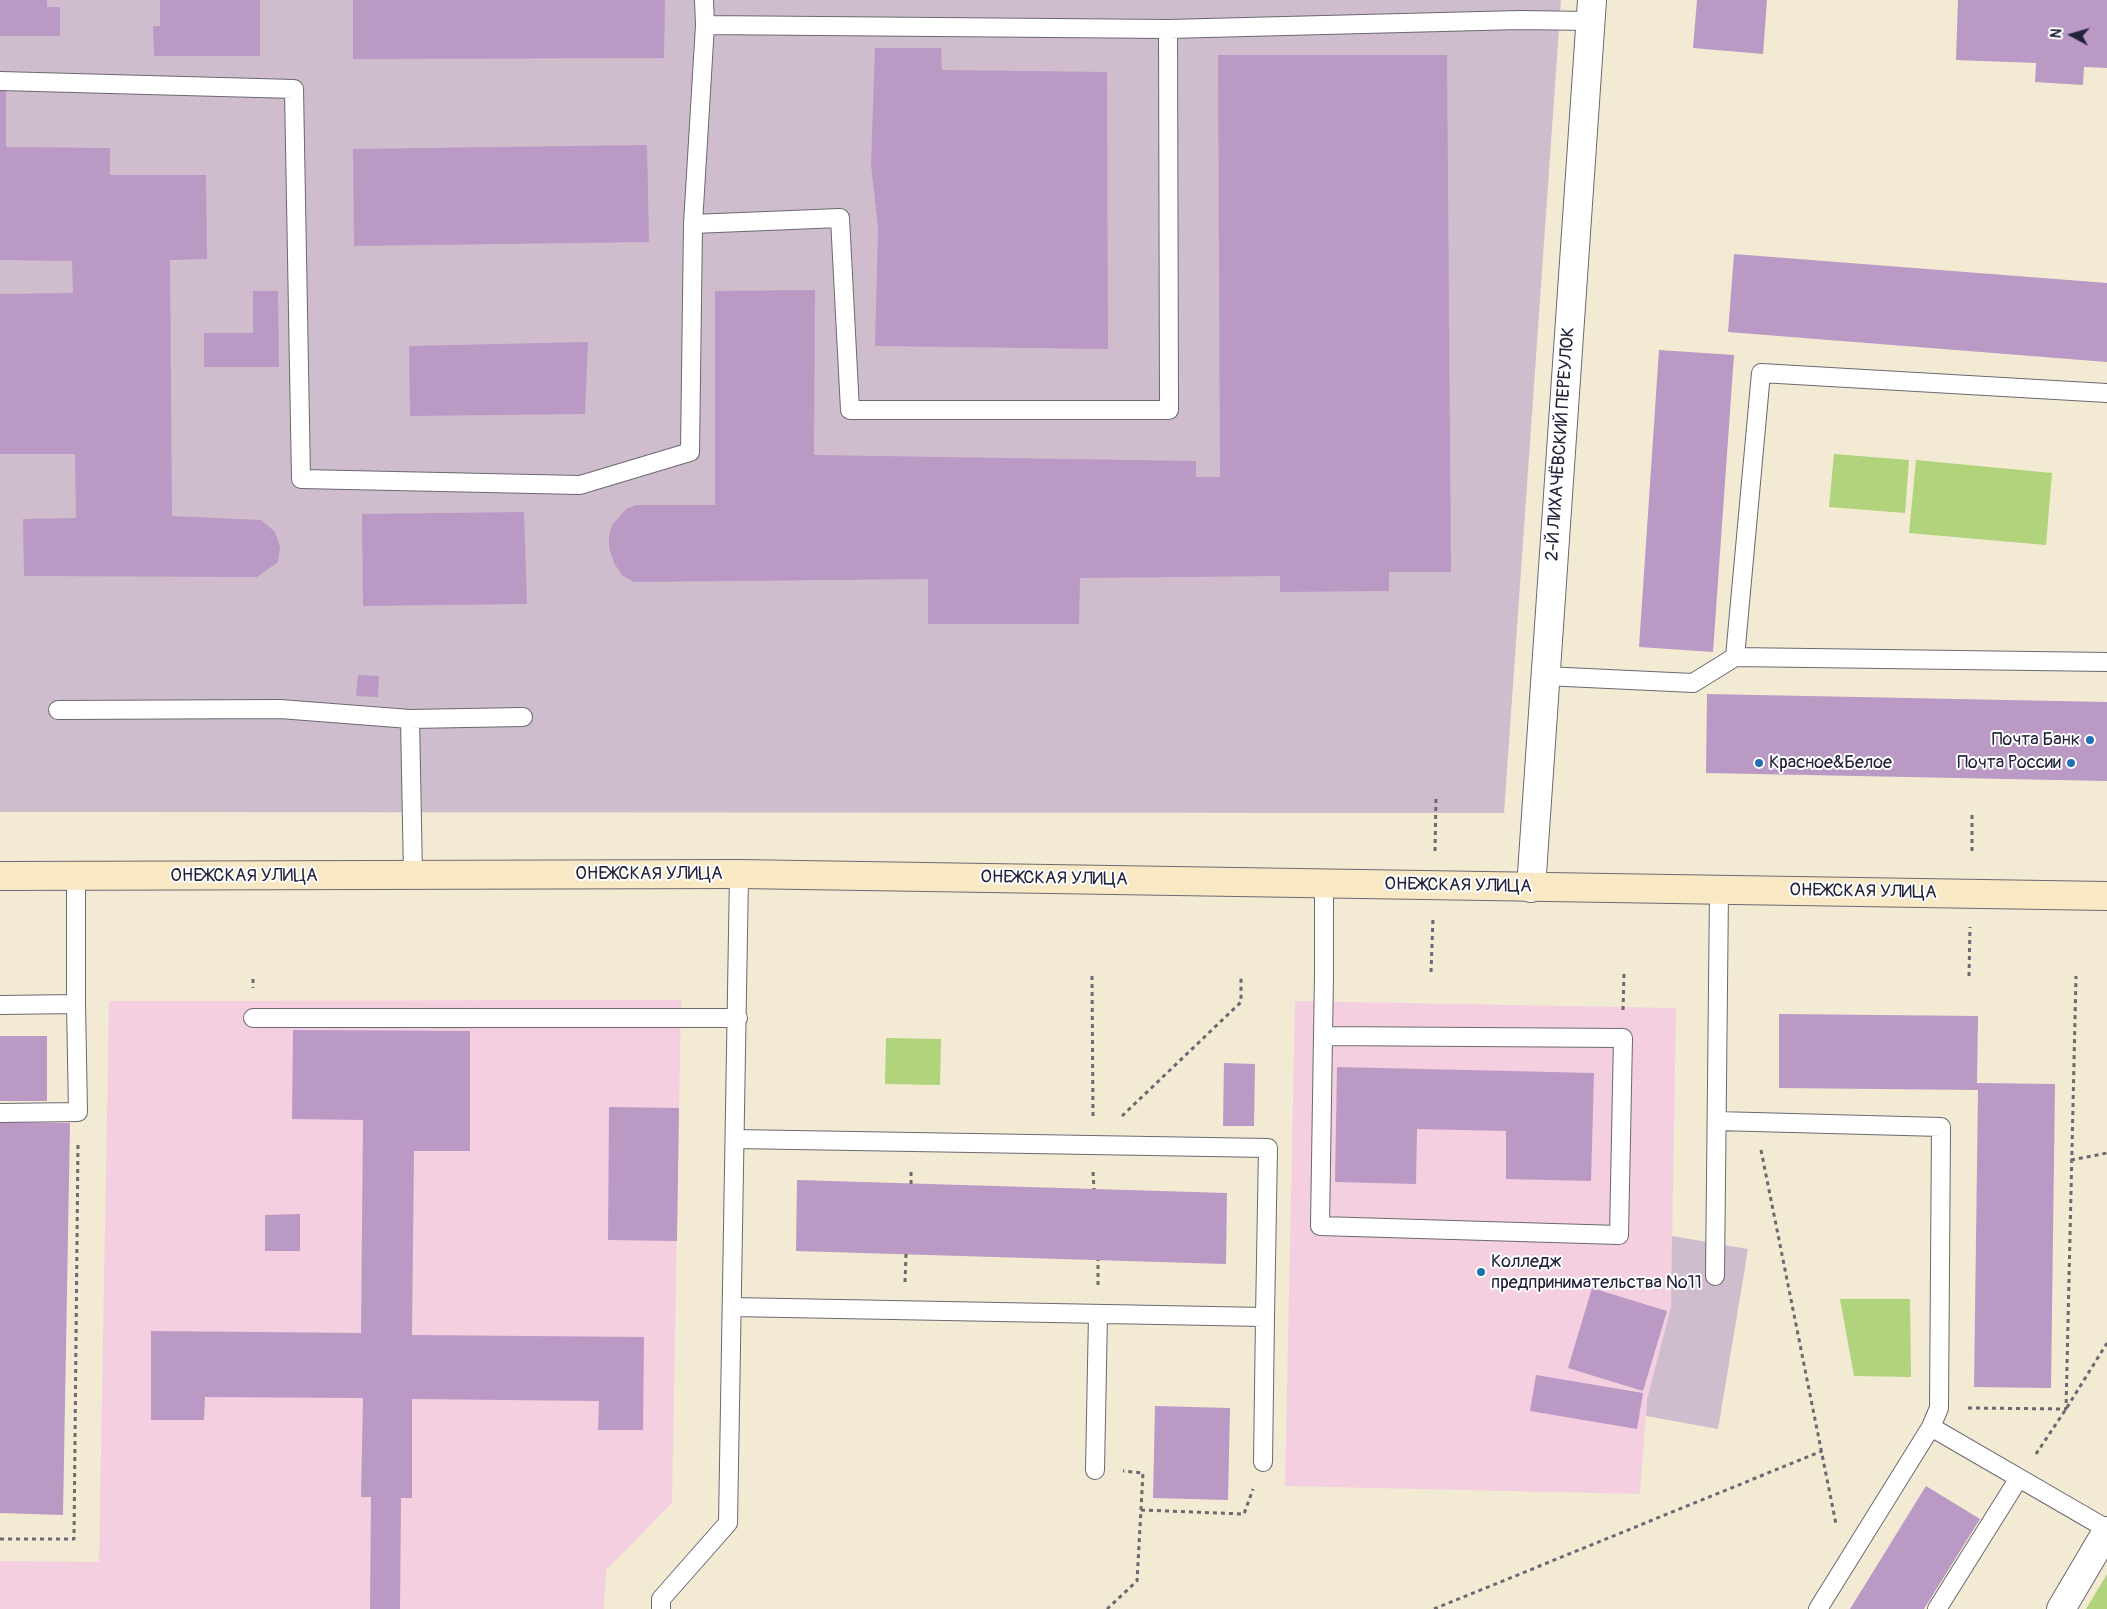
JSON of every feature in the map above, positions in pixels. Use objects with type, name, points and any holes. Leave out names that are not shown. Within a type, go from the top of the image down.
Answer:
[{"type":"main road","name":"ОНЕЖСКАЯ УЛИЦА","points":[[0,876],[739,874],[2107,896]]},
{"type":"street","name":"2-Й ЛИХАЧЁВСКИЙ ПЕРЕУЛОК","points":[[1531,888],[1591,11]]},
{"type":"street","points":[[2061,1609],[2107,1530]]},
{"type":"lane","points":[[0,81],[294,89],[301,479],[580,485],[690,452],[693,224],[705,25],[704,0]]},
{"type":"lane","points":[[705,25],[1168,29],[1520,20],[1591,11]]},
{"type":"lane","points":[[693,224],[840,218],[850,410],[1169,410],[1168,29]]},
{"type":"lane","points":[[1735,657],[1761,373],[2107,393]]},
{"type":"lane","points":[[1545,676],[1693,683],[1735,657],[2107,662]]},
{"type":"lane","points":[[58,710],[280,708],[410,719],[522,717]]},
{"type":"lane","points":[[410,719],[412,875]]},
{"type":"lane","points":[[661,1609],[661,1599],[728,1523],[739,874]]},
{"type":"lane","points":[[0,1113],[78,1112],[76,876]]},
{"type":"lane","points":[[1323,1036],[1623,1038],[1619,1235],[1320,1226],[1324,884]]},
{"type":"lane","points":[[1715,1276],[1719,890]]},
{"type":"lane","points":[[0,1004],[76,1004]]},
{"type":"lane","points":[[253,1018],[738,1018]]},
{"type":"lane","points":[[1717,1121],[1941,1126],[1939,1408],[1931,1426],[1844,1564],[1818,1609]]},
{"type":"lane","points":[[735,1139],[1268,1148],[1263,1462]]},
{"type":"lane","points":[[732,1307],[1265,1317]]},
{"type":"lane","points":[[1095,1470],[1098,1314]]},
{"type":"lane","points":[[1931,1426],[2107,1530]]},
{"type":"lane","points":[[1937,1609],[2019,1478]]},
{"type":"path","points":[[1972,814],[1972,851]]},
{"type":"path","points":[[1969,976],[1970,925]]},
{"type":"path","points":[[1623,1038],[1624,974]]},
{"type":"path","points":[[1092,976],[1094,1189]]},
{"type":"path","points":[[1093,1145],[1240,1002],[1241,976]]},
{"type":"path","points":[[2066,1410],[2076,976]]},
{"type":"path","points":[[0,1539],[74,1539],[78,1112]]},
{"type":"path","points":[[1756,1122],[1844,1564]]},
{"type":"path","points":[[2072,1160],[2107,1153]]},
{"type":"path","points":[[2019,1478],[2066,1410],[2107,1343]]},
{"type":"path","points":[[1939,1408],[2066,1410]]},
{"type":"path","points":[[1434,1609],[1822,1451]]},
{"type":"path","points":[[1141,1510],[1244,1514],[1263,1462]]},
{"type":"path","points":[[1095,1470],[1143,1473],[1138,1580],[1107,1609]]},
{"type":"shaded area","points":[[0,0],[1561,0],[1504,813],[0,812]]},
{"type":"shaded area","points":[[681,1000],[672,1503],[606,1570],[604,1609],[0,1609],[0,1561],[99,1562],[109,1001]]},
{"type":"shaded area","name":"Колледж предпринимательства №11","points":[[1295,1001],[1676,1008],[1671,1307],[1647,1399],[1640,1494],[1285,1486]]},
{"type":"shaded area","points":[[1672,1236],[1748,1249],[1718,1429],[1646,1416],[1647,1399],[1671,1307]]},
{"type":"green space","points":[[1834,454],[1909,460],[1905,513],[1829,507]]},
{"type":"green space","points":[[1916,460],[2052,473],[2046,545],[1909,533]]},
{"type":"green space","points":[[886,1038],[941,1039],[940,1085],[885,1084]]},
{"type":"green space","points":[[1840,1299],[1910,1299],[1911,1377],[1854,1376]]},
{"type":"green space","points":[[2107,1574],[2107,1609],[2086,1609]]},
{"type":"building","points":[[0,0],[47,0],[47,7],[60,7],[60,36],[0,36]]},
{"type":"building","points":[[160,0],[260,0],[260,56],[154,56],[153,26],[160,26]]},
{"type":"building","points":[[353,0],[665,0],[664,58],[353,59]]},
{"type":"building","points":[[1697,0],[1767,0],[1763,54],[1693,48]]},
{"type":"building","points":[[1958,0],[2107,0],[2107,68],[2084,67],[2083,85],[2035,82],[2036,63],[1956,60]]},
{"type":"building","points":[[875,48],[941,48],[942,70],[1107,72],[1108,349],[875,346],[878,228],[871,164]]},
{"type":"building","points":[[1218,55],[1447,55],[1451,572],[1389,572],[1389,591],[1280,592],[1280,576],[1080,578],[1079,624],[928,624],[928,579],[634,582],[622,575],[614,563],[609,547],[609,536],[612,525],[626,509],[636,505],[715,505],[715,291],[815,290],[814,455],[1196,461],[1196,477],[1220,477]]},
{"type":"building","points":[[0,91],[6,91],[6,147],[110,148],[110,175],[206,175],[207,259],[170,260],[172,516],[261,520],[275,532],[280,547],[278,562],[257,577],[24,576],[23,519],[76,518],[75,454],[0,454],[0,294],[73,293],[72,261],[0,260]]},
{"type":"building","points":[[647,145],[649,242],[354,246],[353,149]]},
{"type":"building","points":[[1734,254],[2107,283],[2107,362],[1728,332]]},
{"type":"building","points":[[253,291],[278,291],[279,367],[204,367],[204,333],[253,333]]},
{"type":"building","points":[[588,342],[585,414],[410,416],[409,346]]},
{"type":"building","points":[[1659,350],[1734,355],[1713,652],[1639,647]]},
{"type":"building","points":[[524,512],[527,604],[363,606],[362,514]]},
{"type":"building","points":[[358,675],[379,676],[378,697],[356,696]]},
{"type":"building","points":[[1707,694],[2107,702],[2107,781],[1706,773]]},
{"type":"building","points":[[1779,1014],[1978,1016],[1977,1083],[2055,1084],[2051,1388],[1974,1387],[1978,1090],[1779,1088]]},
{"type":"building","points":[[293,1030],[470,1031],[470,1151],[414,1151],[412,1335],[644,1337],[643,1430],[598,1430],[599,1401],[412,1399],[412,1498],[401,1498],[400,1609],[370,1609],[371,1497],[361,1497],[363,1398],[205,1397],[204,1420],[151,1420],[151,1331],[361,1333],[363,1120],[292,1119]]},
{"type":"building","points":[[0,1036],[47,1036],[47,1101],[0,1101]]},
{"type":"building","points":[[1224,1063],[1255,1064],[1254,1126],[1223,1126]]},
{"type":"building","points":[[1337,1067],[1594,1073],[1591,1181],[1506,1179],[1506,1131],[1417,1129],[1416,1184],[1335,1182]]},
{"type":"building","points":[[609,1107],[679,1108],[677,1241],[608,1240]]},
{"type":"building","points":[[0,1122],[70,1123],[63,1515],[0,1513]]},
{"type":"building","points":[[797,1180],[1227,1193],[1226,1264],[796,1251]]},
{"type":"building","points":[[300,1214],[300,1251],[265,1251],[265,1215]]},
{"type":"building","points":[[1592,1288],[1667,1311],[1643,1391],[1568,1368]]},
{"type":"building","points":[[1536,1375],[1643,1393],[1637,1429],[1530,1411]]},
{"type":"building","points":[[1155,1406],[1230,1408],[1228,1500],[1153,1498]]},
{"type":"building","points":[[1926,1486],[1980,1519],[1924,1609],[1850,1609]]},
{"type":"place","name":"Почта Банк","points":[[2090,740]]},
{"type":"place","name":"Красное&Белое","points":[[1759,763]]},
{"type":"place","name":"Почта России","points":[[2071,763]]},
{"type":"place","name":"Колледж предпринимательства №11","points":[[1481,1272]]}]
